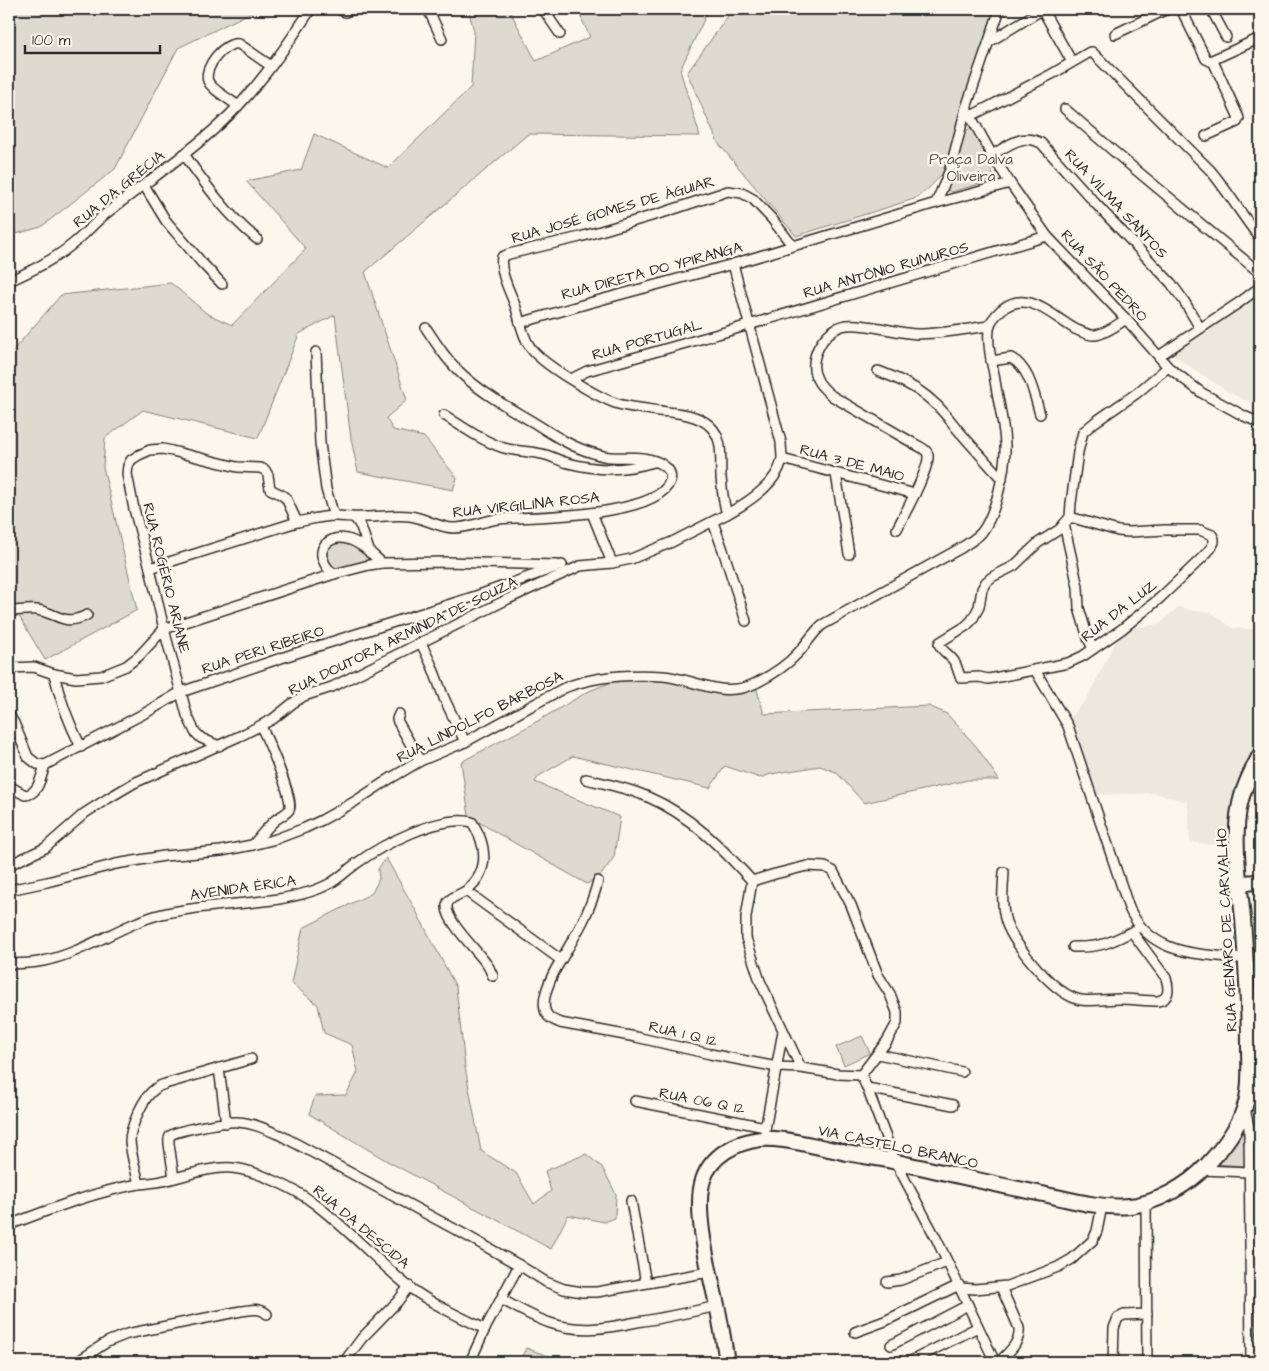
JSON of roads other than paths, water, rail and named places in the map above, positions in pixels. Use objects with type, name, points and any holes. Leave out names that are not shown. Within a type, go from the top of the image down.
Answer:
[{"type":"main road","name":"RUA GENARO DE CARVALHO","points":[[1251,1102],[1254,1065],[1249,1029],[1246,958],[1239,882],[1239,807],[1260,755]]},
{"type":"main road","points":[[1239,882],[1260,882]]},
{"type":"main road","name":"VIA CASTELO BRANCO","points":[[727,1362],[709,1272],[700,1211],[700,1192],[703,1178],[709,1167],[718,1156],[728,1149],[764,1132],[794,1142],[895,1161],[997,1185],[1102,1206],[1133,1205],[1146,1202],[1179,1188],[1203,1170],[1228,1138],[1251,1102]]},
{"type":"street","name":"RUA DA GRÉCIA","points":[[9,282],[61,254],[106,214],[218,126],[238,106],[271,66],[311,9]]},
{"type":"street","points":[[338,9],[345,12],[355,9]]},
{"type":"street","points":[[428,9],[442,39]]},
{"type":"street","points":[[543,9],[560,34]]},
{"type":"street","points":[[936,203],[950,170],[1000,9]]},
{"type":"street","points":[[989,42],[1043,9],[1072,62]]},
{"type":"street","points":[[1115,34],[1167,9]]},
{"type":"street","points":[[1181,9],[1206,59],[1210,61],[1260,38]]},
{"type":"street","points":[[1211,9],[1226,37]]},
{"type":"street","points":[[238,106],[209,83],[208,68],[213,61],[223,49],[234,43],[239,44],[271,66]]},
{"type":"street","points":[[969,112],[1092,52],[1222,183],[1260,238]]},
{"type":"street","points":[[1206,136],[1237,122],[1239,118],[1213,61]]},
{"type":"street","points":[[1065,109],[1260,273]]},
{"type":"street","name":"RUA SÃO PEDRO","points":[[969,112],[992,155],[1047,236],[1126,318],[1168,367],[1202,393],[1260,423]]},
{"type":"street","name":"RUA VILMA SANTOS","points":[[992,155],[1020,139],[1034,139],[1041,143],[1171,282],[1200,328]]},
{"type":"street","points":[[184,154],[228,211],[257,238]]},
{"type":"street","name":"RUA DIRETA DO YPIRANGA","points":[[520,323],[589,302],[733,264],[792,245],[1010,183]]},
{"type":"street","points":[[144,185],[166,221],[222,284]]},
{"type":"street","name":"RUA JOSÉ GOMES DE ÁGUIAR","points":[[520,323],[502,264],[502,257],[508,254],[580,237],[728,191],[742,193],[753,199],[772,219],[792,245]]},
{"type":"street","name":"RUA ANTÔNIO RUMUROS","points":[[732,330],[1047,236]]},
{"type":"street","points":[[733,264],[781,442],[782,459]]},
{"type":"street","points":[[1159,356],[1240,302],[1260,286]]},
{"type":"street","points":[[897,529],[915,494],[927,463],[928,454],[925,450],[832,396],[823,388],[814,373],[815,358],[827,335],[834,329],[849,325],[919,334],[989,326],[1003,308],[1010,304],[1026,301],[1037,305],[1089,335],[1106,332],[1126,318]]},
{"type":"street","points":[[520,323],[531,349],[546,363],[603,398],[616,404],[630,407],[689,416],[700,419],[710,426],[720,446],[722,494],[727,514]]},
{"type":"street","name":"RUA LINDOLFO BARBOSA","points":[[9,890],[116,864],[164,856],[221,851],[252,845],[305,828],[354,802],[420,761],[465,742],[564,688],[588,680],[623,676],[664,676],[715,689],[730,690],[744,688],[755,683],[788,662],[797,654],[814,632],[832,618],[935,563],[975,538],[985,528],[1002,480],[1005,446],[989,342],[989,326]]},
{"type":"street","points":[[426,328],[463,375],[501,403],[560,439],[598,455],[634,457],[657,462]]},
{"type":"street","name":"RUA PORTUGAL","points":[[571,379],[587,371],[732,330]]},
{"type":"street","points":[[316,352],[320,443],[326,489],[334,516]]},
{"type":"street","points":[[992,361],[1011,358],[1022,366],[1028,376],[1040,414]]},
{"type":"street","points":[[1093,650],[1079,608],[1078,587],[1067,520],[1083,432],[1137,393],[1168,367]]},
{"type":"street","points":[[878,371],[920,391],[932,401],[1002,480]]},
{"type":"street","name":"RUA VIRGILINA ROSA","points":[[150,568],[297,522],[334,516],[355,518],[410,516],[442,526],[459,528],[498,519],[592,513],[636,503],[663,492],[670,481],[670,473],[657,462],[621,469],[573,464],[538,453],[506,448],[494,444],[444,415]]},
{"type":"street","name":"RUA ROGÉRIO ARIANE","points":[[219,746],[201,738],[195,732],[187,715],[128,481],[128,466],[139,455],[150,450],[163,449],[237,467],[260,468],[265,470],[268,475],[270,489],[286,498],[297,522]]},
{"type":"street","name":"RUA 3 DE MAIO","points":[[782,459],[915,494]]},
{"type":"street","name":"RUA DOUTORA ARMINDA DE SOUZA","points":[[9,865],[45,848],[85,814],[119,791],[261,726],[304,696],[332,687],[508,599],[580,566],[631,559],[713,522],[762,491],[771,481],[782,459]]},
{"type":"street","points":[[836,474],[849,554]]},
{"type":"street","points":[[592,513],[612,563]]},
{"type":"street","points":[[355,518],[370,553]]},
{"type":"street","name":"RUA DA LUZ","points":[[1067,520],[1128,532],[1200,530],[1212,535],[1214,539],[1211,548],[1173,586],[1122,630],[1093,650],[1068,663],[988,679],[979,677],[961,678],[956,664],[941,649],[940,642],[966,626],[972,620],[979,607],[982,589],[986,582],[1014,566],[1038,543],[1053,534],[1067,520]]},
{"type":"street","points":[[713,522],[746,621]]},
{"type":"street","points":[[334,574],[323,561],[322,553],[323,547],[329,540],[338,537],[349,539],[382,563]]},
{"type":"street","points":[[9,668],[34,667],[54,674],[76,678],[88,678],[113,672],[126,666],[139,656],[164,629],[334,574],[369,565],[447,562],[580,566]]},
{"type":"street","name":"RUA PERI RIBEIRO","points":[[45,765],[147,712],[180,692],[476,596],[562,565]]},
{"type":"street","points":[[9,611],[40,610],[69,620],[80,619],[87,615]]},
{"type":"street","points":[[422,643],[444,698],[465,742]]},
{"type":"street","points":[[1004,872],[1002,898],[1006,921],[1014,939],[1026,956],[1055,986],[1068,995],[1081,1000],[1122,999],[1147,1001],[1162,1000],[1166,997],[1169,987],[1166,978],[1136,930],[1068,726],[1035,670]]},
{"type":"street","points":[[54,674],[68,720],[81,747]]},
{"type":"street","points":[[398,714],[398,722],[420,761]]},
{"type":"street","points":[[9,715],[28,757],[37,764],[45,765],[37,788],[32,794],[25,795],[9,786]]},
{"type":"street","points":[[252,845],[274,821],[289,811],[291,806],[272,750],[261,726]]},
{"type":"street","points":[[586,779],[649,797],[682,816],[711,838],[732,858],[752,882],[746,917],[746,938],[760,981],[801,1068]]},
{"type":"street","name":"AVENIDA ÉRICA","points":[[9,964],[56,958],[133,924],[161,914],[203,907],[255,903],[299,895],[328,885],[374,851],[398,838],[444,823],[464,820],[472,822],[478,831],[485,862],[478,878],[466,891]]},
{"type":"street","points":[[752,882],[798,868],[816,866],[830,868],[851,905],[878,975],[890,994],[897,1012],[897,1023],[887,1041],[861,1075],[895,1161],[959,1286],[994,1362]]},
{"type":"street","points":[[493,976],[488,966],[455,925],[447,908],[450,900],[466,891],[562,960],[586,917],[598,881]]},
{"type":"street","points":[[1073,947],[1097,946],[1136,930],[1184,952],[1246,958]]},
{"type":"street","name":"RUA 1 Q 12","points":[[562,960],[551,978],[544,1004],[547,1016],[560,1023],[777,1067],[861,1075]]},
{"type":"street","points":[[764,1132],[783,1031]]},
{"type":"street","points":[[878,1054],[962,1072]]},
{"type":"street","points":[[139,1184],[130,1134],[149,1094],[154,1089],[165,1084],[251,1058]]},
{"type":"street","points":[[219,1068],[226,1123]]},
{"type":"street","points":[[867,1088],[953,1104]]},
{"type":"street","name":"RUA 06 Q 12","points":[[635,1101],[764,1132]]},
{"type":"street","points":[[1250,1362],[1249,1128],[1251,1102]]},
{"type":"street","points":[[174,1178],[168,1138],[171,1135],[191,1129],[238,1122],[258,1126],[282,1136],[519,1265],[546,1282],[564,1289],[582,1292],[606,1290],[709,1272]]},
{"type":"street","points":[[1249,1139],[1260,1139]]},
{"type":"street","name":"RUA DA DESCIDA","points":[[9,1226],[52,1209],[102,1193],[139,1184],[160,1182],[223,1168],[246,1170],[273,1181],[314,1202],[409,1286],[438,1304],[486,1329]]},
{"type":"street","points":[[1203,1170],[1249,1172]]},
{"type":"street","points":[[1249,1198],[1260,1198]]},
{"type":"street","points":[[631,1201],[646,1283]]},
{"type":"street","points":[[1146,1202],[1147,1362]]},
{"type":"street","points":[[855,1332],[885,1321],[959,1286],[975,1289],[1001,1287],[1058,1267],[1072,1260],[1093,1240],[1097,1231],[1102,1206]]},
{"type":"street","points":[[1249,1236],[1260,1236]]},
{"type":"street","points":[[887,1282],[901,1280],[947,1262]]},
{"type":"street","points":[[470,1362],[519,1265]]},
{"type":"street","points":[[344,1362],[362,1338],[398,1301],[409,1286]]},
{"type":"street","points":[[999,1362],[1015,1344],[1020,1333],[1001,1287]]},
{"type":"street","points":[[501,1300],[550,1323],[583,1329],[612,1327],[717,1306]]},
{"type":"street","points":[[891,1345],[968,1306]]},
{"type":"street","points":[[1250,1306],[1260,1307]]},
{"type":"street","points":[[77,1362],[107,1342],[136,1332],[241,1311],[259,1309],[268,1314]]},
{"type":"street","points":[[1113,1362],[1114,1328],[1118,1318],[1124,1315],[1147,1314]]},
{"type":"street","points":[[909,1362],[978,1328]]},
{"type":"park label","name":"Praça Dalva Oliveira","points":[[971,168]]}]
